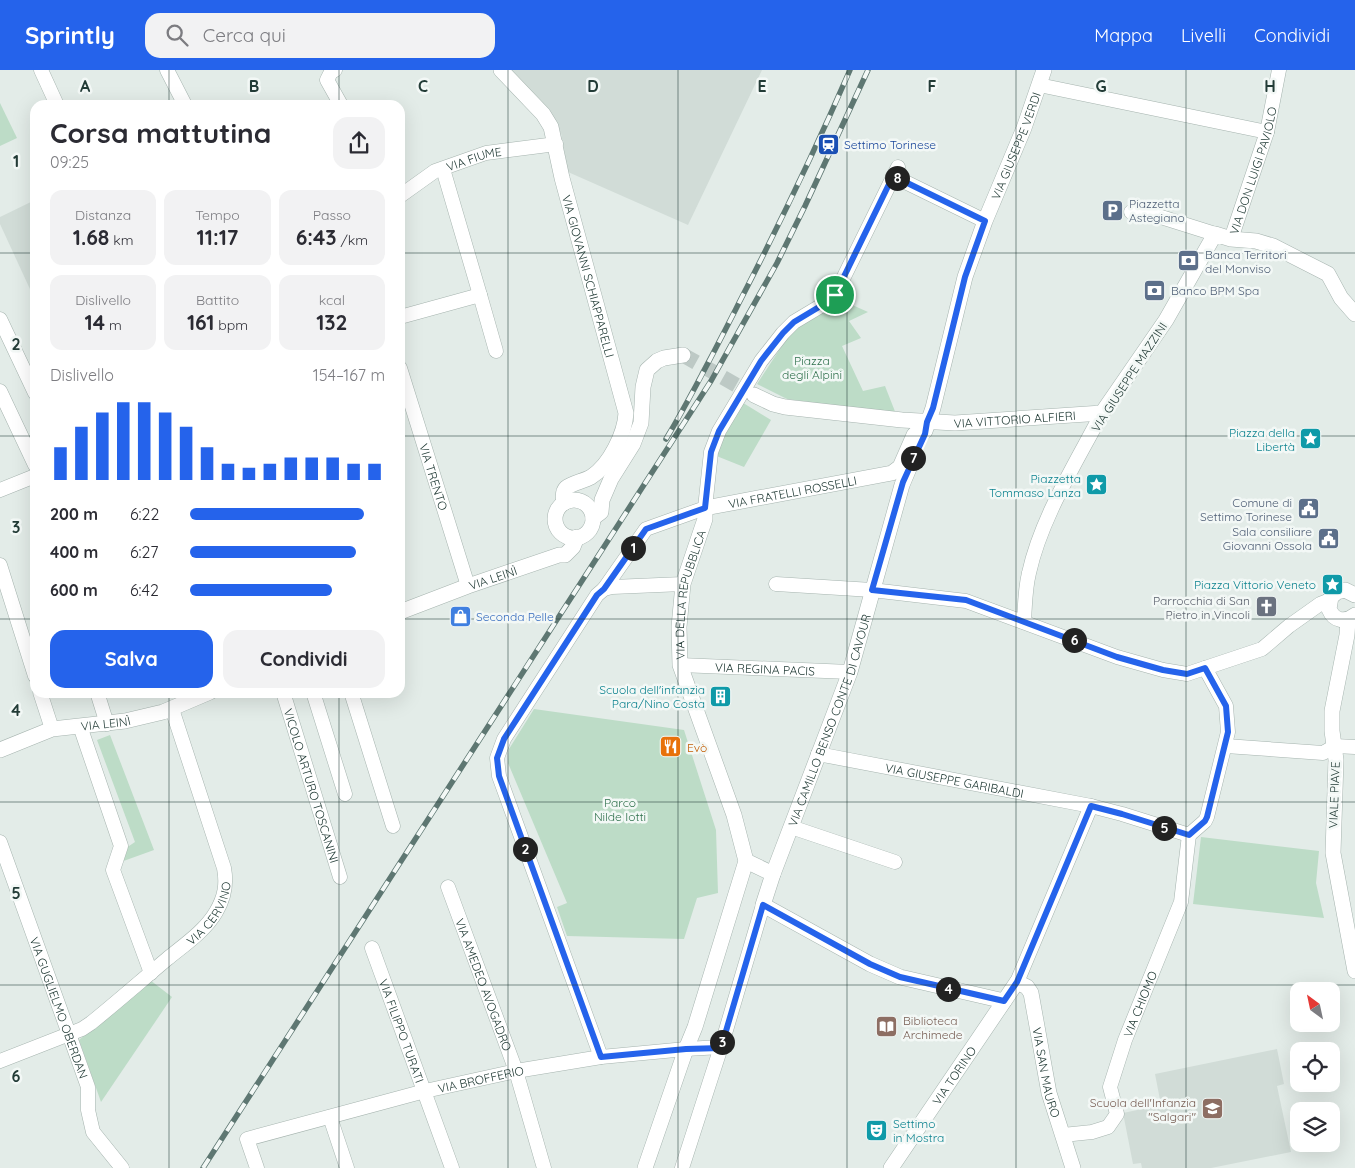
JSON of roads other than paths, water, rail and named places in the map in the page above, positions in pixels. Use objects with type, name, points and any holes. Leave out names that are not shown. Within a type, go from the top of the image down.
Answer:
[{"type":"street","points":[[41,70],[54,100]]},
{"type":"street","points":[[167,70],[182,100]]},
{"type":"street","points":[[335,70],[331,72],[327,80],[338,100]]},
{"type":"street","name":"VIA GIOVANNI SCHIAPPARELLI","points":[[501,70],[543,114],[551,127],[562,178],[626,412],[626,425],[611,454],[597,472],[579,483],[566,488],[563,494],[581,507]]},
{"type":"street","name":"VIA GIUSEPPE VERDI","points":[[985,221],[1024,128],[1044,70]]},
{"type":"street","name":"VIA DON LUIGI PAVIOLO","points":[[1232,239],[1266,132],[1280,70]]},
{"type":"street","points":[[1039,85],[1266,132]]},
{"type":"street","name":"VIA FIUME","points":[[405,192],[435,171],[486,154],[556,144]]},
{"type":"street","points":[[443,168],[496,351]]},
{"type":"street","name":"VIA DELLA REPUBBLICA","points":[[746,861],[734,815],[680,665],[678,627],[683,584],[705,519],[711,452],[719,431],[761,361],[783,333],[794,322],[829,301],[835,295],[896,172],[985,221]]},
{"type":"street","points":[[1131,212],[1160,217],[1232,239],[1256,241],[1272,246],[1328,274],[1341,298],[1355,314]]},
{"type":"street","name":"VIA CAMILLO BENSO CONTE DI CAVOUR","points":[[682,1168],[721,1048],[773,874],[850,672],[872,590],[898,478],[925,434],[965,277],[985,221]]},
{"type":"street","name":"VIA GIUSEPPE MAZZINI","points":[[1024,622],[1026,592],[1032,561],[1051,511],[1102,413],[1166,320],[1215,234]]},
{"type":"street","points":[[405,316],[480,294]]},
{"type":"street","points":[[0,319],[30,382]]},
{"type":"street","points":[[581,507],[590,528],[587,533],[570,536],[558,528],[557,512],[581,507],[601,512],[602,500],[611,480],[633,444],[640,428],[643,387],[647,370],[657,361],[664,358],[683,355]]},
{"type":"street","name":"VIA TRENTO","points":[[405,384],[468,586]]},
{"type":"street","points":[[0,391],[30,466]]},
{"type":"street","name":"VIA VITTORIO ALFIERI","points":[[754,395],[772,404],[785,407],[927,422],[955,423],[1102,413]]},
{"type":"street","points":[[0,490],[30,478]]},
{"type":"street","name":"VIA FRATELLI ROSSELLI","points":[[601,1057],[499,776],[497,758],[504,739],[597,595],[604,589],[646,529],[705,508],[898,478]]},
{"type":"street","name":"VIA LEINÌ","points":[[405,610],[558,555],[570,536]]},
{"type":"street","points":[[0,565],[30,660]]},
{"type":"street","points":[[604,589],[683,584]]},
{"type":"street","points":[[776,584],[872,590],[966,600],[1117,657],[1181,674],[1187,674],[1262,649],[1289,626],[1320,604],[1330,600]]},
{"type":"street","points":[[1351,617],[1338,619],[1334,617],[1329,609],[1330,600],[1340,590],[1354,593]]},
{"type":"street","name":"VIALE PIAVE","points":[[1351,617],[1332,711],[1349,748],[1336,760],[1333,853],[1355,971]]},
{"type":"street","name":"VIA REGINA PACIS","points":[[680,665],[850,672]]},
{"type":"street","points":[[1017,982],[1091,806],[1189,835],[1205,821],[1226,746],[1228,732],[1226,706],[1205,668]]},
{"type":"street","points":[[42,698],[52,729]]},
{"type":"street","points":[[99,698],[107,724]]},
{"type":"street","name":"VIA LEINÌ","points":[[0,750],[52,729],[107,724],[172,709],[197,698]]},
{"type":"street","name":"VICOLO ARTURO TOSCANINI","points":[[285,698],[340,877]]},
{"type":"street","points":[[315,698],[345,794]]},
{"type":"street","points":[[353,698],[393,826]]},
{"type":"street","name":"VIA CERVINO","points":[[0,1061],[82,1029],[91,1023],[206,926],[215,914],[226,889],[224,868],[172,709]]},
{"type":"street","points":[[80,726],[120,846],[114,870],[151,973]]},
{"type":"street","points":[[1226,746],[1323,753],[1349,748]]},
{"type":"street","name":"VIA GIUSEPPE GARIBALDI","points":[[818,754],[1091,806]]},
{"type":"street","points":[[791,827],[895,862]]},
{"type":"street","name":"VIA CHIOMO","points":[[1063,1135],[1092,1132],[1108,1127],[1116,1114],[1110,1087],[1125,1040],[1181,902],[1189,835]]},
{"type":"street","name":"VIA GUGLIELMO OBERDAN","points":[[0,842],[88,1087],[88,1110],[93,1132],[122,1168]]},
{"type":"street","points":[[645,1168],[695,1027],[746,861],[773,874]]},
{"type":"street","name":"VIA AMEDEO AVOGADRO","points":[[448,887],[516,1072],[544,1168]]},
{"type":"street","points":[[763,905],[870,964],[900,977],[1004,1001]]},
{"type":"street","name":"VIA FILIPPO TURATI","points":[[372,948],[452,1168]]},
{"type":"street","name":"VIA TORINO","points":[[891,1168],[1017,982]]},
{"type":"street","name":"VIA SAN MAURO","points":[[1017,982],[1027,987],[1031,993],[1049,1093],[1073,1168]]},
{"type":"street","name":"VIA BROFFERIO","points":[[257,1168],[247,1139],[330,1118],[425,1090],[601,1057],[686,1049],[721,1048]]},
{"type":"street","points":[[330,1118],[347,1168]]},
{"type":"tunnel","points":[[683,355],[754,395]]},
{"type":"railway","points":[[666,439],[706,368],[771,239],[812,155],[850,70]]},
{"type":"railway","points":[[203,1168],[711,381],[777,263],[868,70]]},
{"type":"place","name":"Settimo Torinese","points":[[828,144]]},
{"type":"place","name":"Piazzetta Astegiano","points":[[1113,210]]},
{"type":"place","name":"Banca Territori del Monviso","points":[[1189,261]]},
{"type":"place","name":"Banco BPM Spa","points":[[1155,290]]},
{"type":"place","name":"Piazza della Libertà","points":[[1311,439]]},
{"type":"place","name":"Piazzetta Tommaso Lanza","points":[[1097,485]]},
{"type":"place","name":"Comune di Settimo Torinese","points":[[1308,509]]},
{"type":"place","name":"Sala consiliare Giovanni Ossola","points":[[1328,538]]},
{"type":"place","name":"Piazza Vittorio Veneto","points":[[1332,584]]},
{"type":"place","name":"Parrocchia di San Pietro in Vincoli","points":[[1266,607]]},
{"type":"place","name":"Seconda Pelle","points":[[460,616]]},
{"type":"place","name":"Scuola dell'infanzia Para/Nino Costa","points":[[721,696]]},
{"type":"place","name":"Evò","points":[[671,747]]},
{"type":"place","name":"Biblioteca Archimede","points":[[887,1027]]},
{"type":"place","name":"Scuola dell'Infanzia \"Salgari\"","points":[[1212,1109]]},
{"type":"place","name":"Settimo in Mostra","points":[[877,1130]]},
{"type":"park label","name":"Piazza degli Alpini","points":[[812,367]]},
{"type":"park label","name":"Parco Nilde Iotti","points":[[620,809]]}]
